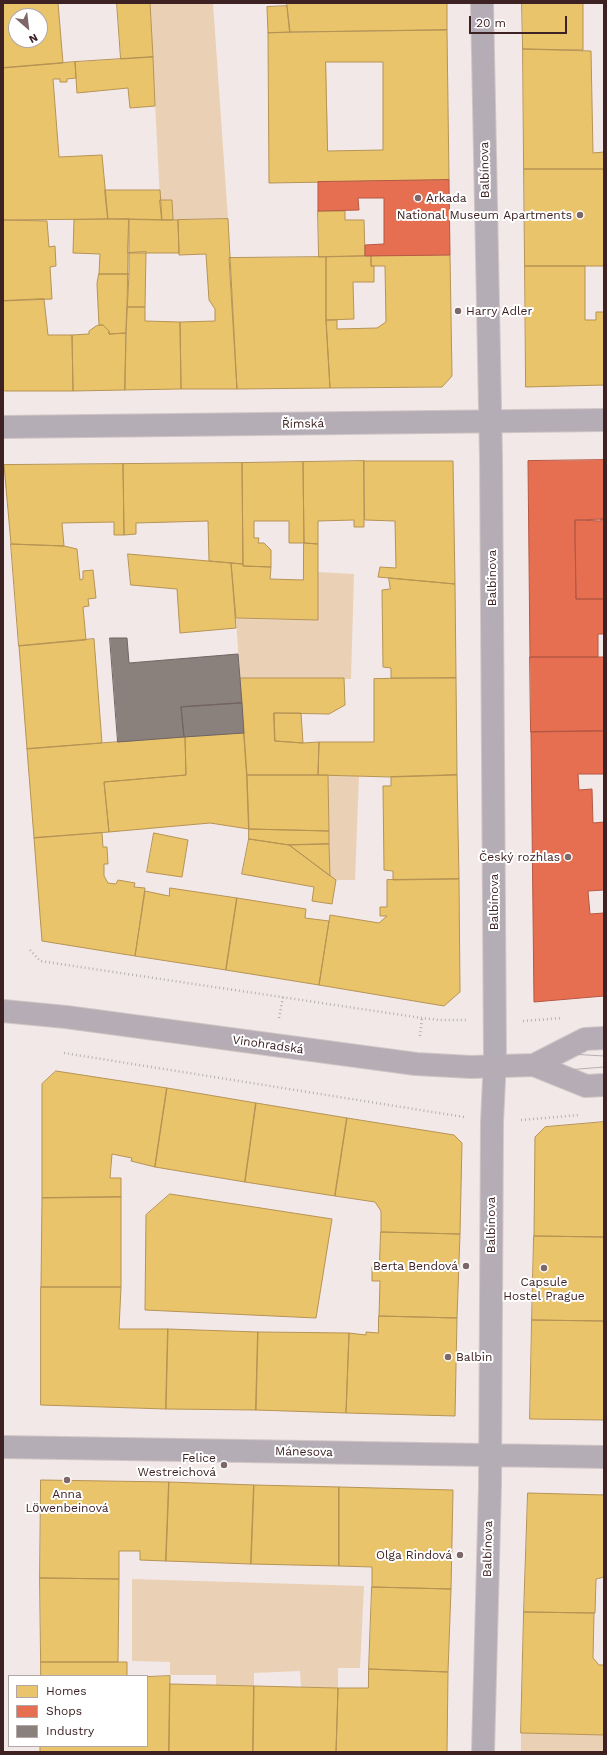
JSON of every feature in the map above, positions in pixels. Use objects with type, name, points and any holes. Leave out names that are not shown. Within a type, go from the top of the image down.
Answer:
[{"type":"main road","name":"Vinohradská","points":[[3,1011],[66,1017],[384,1061],[445,1066],[534,1066]]},
{"type":"main road","points":[[534,1066],[585,1040],[604,1038]]},
{"type":"main road","points":[[534,1066],[586,1086],[604,1085]]},
{"type":"street","name":"Balbínova","points":[[482,3],[491,464],[495,1066],[492,1122],[490,1455],[483,1752]]},
{"type":"street","name":"Římská","points":[[3,427],[604,420]]},
{"type":"street","name":"Mánesova","points":[[3,1447],[604,1457]]},
{"type":"path","points":[[30,950],[40,961],[422,1018],[440,1020],[531,1021],[567,1017]]},
{"type":"path","points":[[278,1024],[283,997]]},
{"type":"path","points":[[419,1039],[422,1018]]},
{"type":"path","points":[[64,1054],[492,1122],[582,1115]]},
{"type":"shaded area","points":[[150,3],[213,3],[228,219],[173,220],[172,200],[160,200]]},
{"type":"shaded area","points":[[318,572],[354,574],[351,679],[240,678],[236,619],[318,620]]},
{"type":"shaded area","points":[[328,775],[359,776],[355,880],[336,880],[330,876]]},
{"type":"shaded area","points":[[132,1579],[364,1586],[360,1668],[338,1668],[338,1688],[301,1687],[300,1671],[254,1673],[254,1686],[216,1685],[216,1675],[170,1675],[170,1662],[132,1661]]},
{"type":"shaded area","points":[[521,1733],[604,1735],[604,1752],[521,1752]]},
{"type":"building: Homes","points":[[3,3],[58,3],[63,63],[3,68]]},
{"type":"building: Homes","points":[[117,3],[150,3],[153,57],[121,59]]},
{"type":"building: Homes","points":[[287,3],[447,3],[447,30],[290,32]]},
{"type":"building: Homes","points":[[522,3],[583,3],[583,50],[523,49]]},
{"type":"building: Homes","points":[[287,6],[290,32],[268,33],[267,7]]},
{"type":"building: Homes","points":[[447,30],[449,180],[269,183],[268,33]],"holes":[[[326,62],[383,62],[383,150],[328,151]]]},
{"type":"building: Homes","points":[[523,49],[591,51],[593,153],[604,152],[604,169],[524,169]]},
{"type":"building: Homes","points":[[153,57],[155,106],[130,108],[128,88],[77,93],[75,62]]},
{"type":"building: Homes","points":[[75,62],[76,78],[67,79],[67,82],[60,82],[60,79],[53,79],[59,157],[102,155],[108,219],[3,220],[3,68]]},
{"type":"building: Homes","points":[[524,169],[604,169],[604,266],[525,266]]},
{"type":"building: Homes","points":[[105,190],[160,190],[162,220],[108,219]]},
{"type":"building: Homes","points":[[160,200],[172,200],[173,220],[162,220]]},
{"type":"building: Homes","points":[[318,211],[345,211],[345,220],[364,220],[365,256],[319,257]]},
{"type":"building: Homes","points":[[129,219],[178,220],[179,253],[128,253]]},
{"type":"building: Homes","points":[[129,219],[129,274],[99,274],[100,254],[73,253],[74,220]]},
{"type":"building: Homes","points":[[228,219],[237,389],[181,389],[180,322],[215,321],[215,309],[209,300],[206,254],[179,255],[178,220]]},
{"type":"building: Homes","points":[[3,220],[47,221],[49,247],[55,246],[56,266],[50,267],[52,299],[3,301]]},
{"type":"building: Homes","points":[[146,252],[145,307],[127,307],[128,253]]},
{"type":"building: Homes","points":[[450,255],[452,376],[442,387],[330,388],[326,320],[337,320],[337,329],[377,328],[386,322],[385,266],[371,266],[371,256]]},
{"type":"building: Homes","points":[[371,256],[371,266],[374,266],[374,282],[353,282],[354,319],[326,320],[326,257]]},
{"type":"building: Homes","points":[[326,257],[326,320],[330,388],[237,389],[229,258]]},
{"type":"building: Homes","points":[[525,266],[585,266],[585,320],[596,320],[596,312],[604,312],[604,385],[526,387]]},
{"type":"building: Homes","points":[[99,274],[129,274],[126,333],[109,334],[109,331],[103,325],[99,325],[97,284]]},
{"type":"building: Homes","points":[[44,299],[48,335],[72,335],[73,391],[5,391],[3,390],[3,301]]},
{"type":"building: Homes","points":[[127,307],[145,307],[145,321],[180,322],[181,389],[125,390]]},
{"type":"building: Homes","points":[[103,325],[109,331],[109,334],[126,333],[125,390],[73,391],[72,335],[89,334],[89,331],[96,326]]},
{"type":"building: Homes","points":[[364,461],[364,527],[354,527],[354,520],[318,521],[318,544],[304,543],[303,462]]},
{"type":"building: Homes","points":[[364,461],[453,461],[455,584],[378,577],[380,567],[396,568],[395,521],[365,520]]},
{"type":"building: Homes","points":[[303,462],[304,543],[289,543],[289,521],[254,521],[254,538],[259,538],[258,543],[264,543],[271,550],[271,567],[243,566],[242,463]]},
{"type":"building: Homes","points":[[242,463],[243,564],[209,561],[208,521],[136,523],[136,534],[124,535],[123,464]]},
{"type":"building: Homes","points":[[123,464],[124,535],[114,535],[114,522],[62,523],[64,546],[11,544],[4,465]]},
{"type":"building: Homes","points":[[304,543],[318,544],[318,620],[236,618],[231,563],[243,564],[243,566],[271,567],[270,579],[303,580]]},
{"type":"building: Homes","points":[[11,544],[64,546],[77,549],[80,580],[83,579],[83,571],[93,570],[96,598],[88,599],[89,606],[83,607],[86,640],[19,646]]},
{"type":"building: Homes","points":[[128,554],[231,563],[236,628],[180,633],[177,589],[131,585]]},
{"type":"building: Homes","points":[[389,578],[455,584],[456,678],[391,678],[391,668],[383,667],[382,590],[390,589]]},
{"type":"building: Homes","points":[[94,639],[102,743],[27,749],[19,646]]},
{"type":"building: Homes","points":[[240,678],[344,678],[345,705],[329,714],[274,713],[275,741],[303,743],[319,742],[318,775],[247,775]]},
{"type":"building: Homes","points":[[456,678],[457,775],[391,777],[318,775],[319,742],[374,742],[374,679]]},
{"type":"building: Homes","points":[[274,713],[301,713],[303,743],[275,741]]},
{"type":"building: Homes","points":[[244,733],[249,829],[210,823],[109,832],[104,782],[186,775],[185,737]]},
{"type":"building: Homes","points":[[185,737],[186,775],[104,782],[109,832],[34,838],[27,749]]},
{"type":"building: Homes","points":[[247,775],[328,775],[329,831],[249,829]]},
{"type":"building: Homes","points":[[457,775],[459,879],[393,880],[393,871],[384,870],[383,786],[391,786],[391,777]]},
{"type":"building: Homes","points":[[249,829],[329,831],[329,844],[289,845],[249,839]]},
{"type":"building: Homes","points":[[102,833],[103,847],[107,847],[108,864],[104,864],[104,876],[108,883],[116,884],[118,880],[135,883],[134,887],[145,888],[135,956],[42,941],[34,838]]},
{"type":"building: Homes","points":[[154,833],[188,840],[182,877],[147,872]]},
{"type":"building: Homes","points":[[249,839],[289,845],[336,880],[332,904],[312,901],[314,887],[242,874]]},
{"type":"building: Homes","points":[[329,844],[330,876],[289,845]]},
{"type":"building: Homes","points":[[459,879],[460,992],[444,1006],[319,985],[330,915],[379,923],[387,916],[380,916],[380,907],[387,907],[387,880]]},
{"type":"building: Homes","points":[[170,888],[237,898],[226,970],[135,956],[145,891],[169,896]]},
{"type":"building: Homes","points":[[237,898],[306,909],[305,918],[329,921],[319,985],[226,970]]},
{"type":"building: Homes","points":[[56,1071],[167,1088],[155,1167],[131,1161],[132,1158],[112,1154],[110,1178],[121,1178],[121,1197],[42,1198],[42,1084]]},
{"type":"building: Homes","points":[[167,1088],[256,1103],[245,1182],[155,1167]]},
{"type":"building: Homes","points":[[256,1103],[347,1118],[335,1196],[245,1182]]},
{"type":"building: Homes","points":[[347,1118],[454,1135],[462,1143],[460,1234],[381,1232],[381,1211],[375,1202],[335,1196]]},
{"type":"building: Homes","points":[[604,1122],[604,1237],[534,1236],[535,1137],[545,1127]]},
{"type":"building: Homes","points":[[170,1194],[332,1219],[316,1318],[145,1310],[146,1215]]},
{"type":"building: Homes","points":[[121,1197],[121,1287],[41,1287],[42,1198]]},
{"type":"building: Homes","points":[[381,1232],[460,1234],[457,1318],[379,1316],[380,1281],[372,1281],[372,1267],[379,1267]]},
{"type":"building: Homes","points":[[534,1236],[604,1237],[604,1321],[532,1320]]},
{"type":"building: Homes","points":[[41,1287],[121,1287],[119,1329],[168,1329],[166,1409],[41,1405]]},
{"type":"building: Homes","points":[[379,1316],[457,1318],[455,1416],[346,1413],[349,1333],[366,1335],[366,1332],[378,1333]]},
{"type":"building: Homes","points":[[532,1320],[604,1321],[604,1420],[530,1419]]},
{"type":"building: Homes","points":[[168,1329],[258,1332],[256,1410],[166,1409]]},
{"type":"building: Homes","points":[[258,1332],[349,1333],[346,1413],[256,1410]]},
{"type":"building: Homes","points":[[41,1480],[169,1482],[166,1561],[140,1560],[140,1551],[119,1551],[119,1579],[40,1578]]},
{"type":"building: Homes","points":[[169,1482],[254,1485],[251,1564],[166,1561]]},
{"type":"building: Homes","points":[[254,1485],[339,1487],[339,1566],[251,1564]]},
{"type":"building: Homes","points":[[339,1487],[453,1490],[451,1589],[372,1587],[372,1567],[339,1566]]},
{"type":"building: Homes","points":[[528,1493],[604,1495],[604,1577],[596,1579],[595,1613],[524,1612]]},
{"type":"building: Homes","points":[[40,1578],[119,1579],[118,1662],[41,1662]]},
{"type":"building: Homes","points":[[372,1587],[451,1589],[448,1672],[369,1669]]},
{"type":"building: Homes","points":[[524,1612],[594,1613],[593,1658],[599,1665],[604,1665],[604,1735],[521,1733]]},
{"type":"building: Homes","points":[[41,1662],[127,1662],[127,1675],[41,1675]]},
{"type":"building: Homes","points":[[369,1669],[448,1672],[447,1752],[336,1752],[338,1688],[368,1688]]},
{"type":"building: Homes","points":[[170,1676],[169,1752],[40,1752],[40,1747],[148,1747],[148,1677]]},
{"type":"building: Homes","points":[[170,1684],[254,1686],[253,1752],[169,1752]]},
{"type":"building: Homes","points":[[254,1686],[338,1688],[336,1752],[253,1752]]},
{"type":"building: Shops","points":[[449,180],[450,255],[365,256],[365,245],[384,244],[384,198],[358,198],[359,210],[318,211],[318,182]]},
{"type":"building: Shops","points":[[604,460],[604,519],[575,520],[576,599],[604,599],[604,634],[598,634],[598,657],[530,657],[528,461]]},
{"type":"building: Shops","points":[[601,519],[604,519],[604,599],[576,599],[575,520],[601,521]]},
{"type":"building: Shops","points":[[530,657],[604,657],[604,731],[531,732]]},
{"type":"building: Shops","name":"Český rozhlas","points":[[604,731],[604,774],[578,774],[579,790],[592,789],[593,823],[604,822],[604,890],[588,891],[590,914],[604,913],[604,996],[534,1002],[531,732]]},
{"type":"building: Industry","points":[[110,638],[127,638],[129,663],[238,654],[242,703],[181,707],[184,737],[118,742]]},
{"type":"building: Industry","points":[[242,703],[244,733],[184,737],[181,707]]},
{"type":"tram line","points":[[3,1002],[67,1008],[278,1036],[385,1053],[435,1058],[495,1059],[570,1054],[604,1056]]},
{"type":"tram line","points":[[3,1021],[66,1027],[439,1075],[494,1076],[604,1067]]},
{"type":"place","name":"Arkada","points":[[418,198]]},
{"type":"place","name":"National Museum Apartments","points":[[580,215]]},
{"type":"place","name":"Harry Adler","points":[[458,311]]},
{"type":"place","name":"Český rozhlas","points":[[568,857]]},
{"type":"place","name":"Berta Bendová","points":[[466,1266]]},
{"type":"place","name":"Capsule Hostel Prague","points":[[544,1268]]},
{"type":"place","name":"Balbin","points":[[448,1357]]},
{"type":"place","name":"Felice Westreichová","points":[[224,1465]]},
{"type":"place","name":"Anna Lӧwenbeinová","points":[[67,1480]]},
{"type":"place","name":"Olga Rindová","points":[[460,1555]]}]
